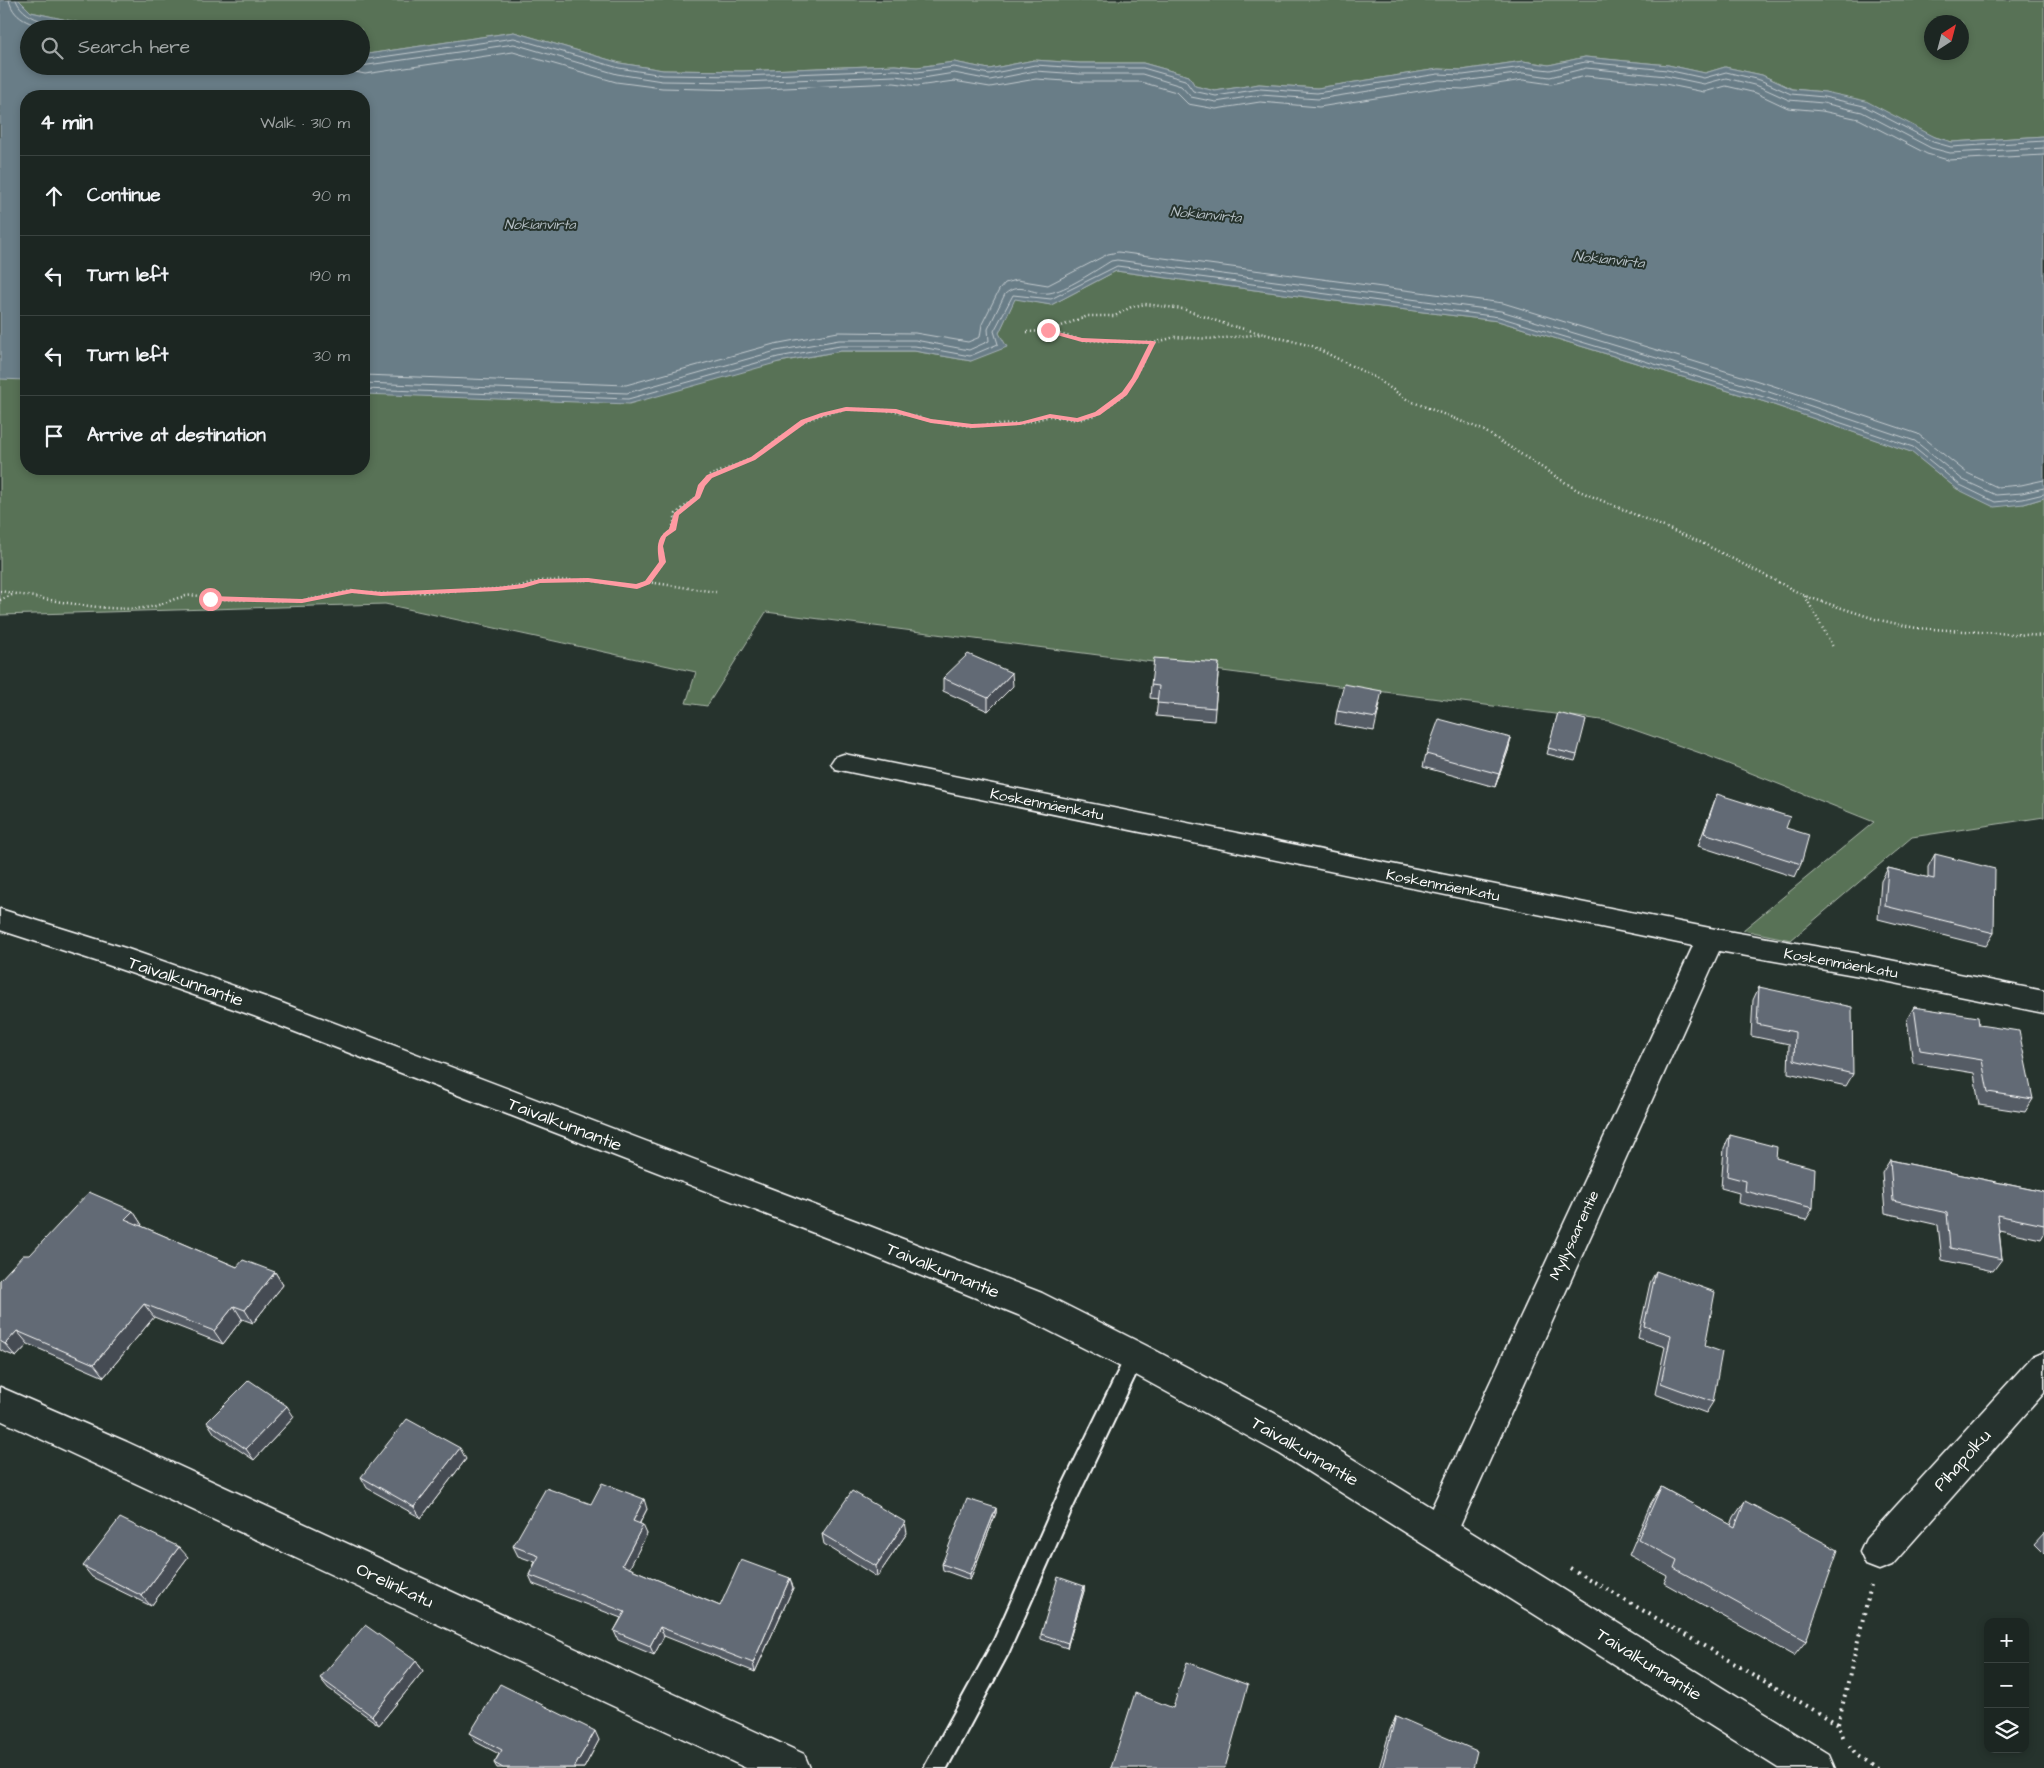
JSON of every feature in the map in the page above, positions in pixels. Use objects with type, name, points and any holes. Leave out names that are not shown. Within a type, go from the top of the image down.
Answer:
[{"type":"street","name":"Koskenmäenkatu","points":[[844,763],[1710,939],[1860,965],[2044,1002]]},
{"type":"street","name":"Taivalkunnantie","points":[[0,919],[115,956],[264,1008],[861,1237],[1030,1304],[1135,1357],[1293,1442],[1439,1531],[1815,1768]]},
{"type":"street","name":"Myllysaarentie","points":[[1439,1531],[1710,939]]},
{"type":"street","name":"Pihapolku","points":[[1879,1552],[2044,1368]]},
{"type":"street","name":"Orelinkatu","points":[[0,1403],[114,1454],[790,1768]]},
{"type":"lane","points":[[935,1768],[1001,1647],[1065,1502],[1135,1357]]},
{"type":"path","points":[[1027,332],[1048,330],[1088,316],[1115,316],[1131,307],[1145,304],[1183,309],[1206,316],[1228,326],[1312,346],[1374,376],[1408,400],[1483,430],[1577,490],[1702,543],[1804,596],[1875,619],[1916,628],[2044,636]]},
{"type":"path","points":[[1048,330],[1082,340],[1153,342],[1175,337],[1215,339],[1262,334]]},
{"type":"path","points":[[648,582],[663,562],[660,546],[663,536],[672,530],[676,514],[698,496],[702,485],[710,476],[753,458],[804,421],[823,414],[846,409],[896,411],[931,421],[972,426],[1020,424],[1050,416],[1078,420],[1098,414],[1125,393],[1135,378],[1153,342]]},
{"type":"path","points":[[0,591],[116,609],[146,608],[186,595],[200,595],[210,599],[302,601],[352,591],[381,594],[497,589],[523,586],[540,581],[588,580],[637,586],[648,582],[716,592]]},
{"type":"path","points":[[0,600],[13,594]]},
{"type":"path","points":[[1804,596],[1833,648]]},
{"type":"path","points":[[1877,1768],[1856,1755],[1842,1737],[1838,1724],[1879,1552]]},
{"type":"path","points":[[1565,1565],[1838,1724]]},
{"type":"green space","points":[[19,0],[2044,0],[2044,136],[1952,142],[1935,137],[1825,92],[1792,89],[1762,75],[1725,67],[1705,73],[1668,65],[1585,57],[1549,65],[1523,61],[1462,70],[1438,69],[1317,88],[1259,84],[1215,91],[1195,86],[1189,76],[1143,63],[1080,63],[1034,60],[989,69],[954,62],[917,67],[895,65],[742,71],[663,70],[620,63],[514,32],[370,54],[370,20],[67,20],[31,12]]},
{"type":"green space","points":[[1116,271],[1498,321],[1765,402],[1912,452],[1957,489],[2024,504],[2044,498],[2044,817],[1912,837],[1791,940],[1743,930],[1874,822],[1703,754],[1609,721],[766,612],[707,706],[686,703],[696,672],[385,604],[0,615],[0,377],[20,378],[20,475],[370,475],[370,393],[779,362],[841,351],[914,351],[971,361],[999,333],[1015,298],[1051,305]]},
{"type":"water","name":"Nokianvirta","points":[[0,0],[19,0],[31,12],[67,20],[20,20],[20,75],[370,75],[370,54],[514,32],[620,63],[663,70],[742,71],[895,65],[917,67],[954,62],[989,69],[1034,60],[1080,63],[1143,63],[1189,76],[1195,86],[1215,91],[1259,84],[1317,88],[1438,69],[1462,70],[1523,61],[1549,65],[1585,57],[1668,65],[1705,73],[1725,67],[1762,75],[1792,89],[1825,92],[1866,101],[1935,137],[1952,142],[2044,136],[2044,498],[2024,504],[1994,507],[1957,489],[1911,452],[1765,402],[1498,321],[1116,271],[1051,305],[1015,299],[999,333],[1007,347],[971,361],[914,351],[841,351],[779,362],[629,404],[370,394],[370,90],[20,90],[20,380],[0,379]]},
{"type":"building","points":[[968,654],[1012,673],[988,698],[943,678]]},
{"type":"building","points":[[1154,658],[1219,663],[1215,708],[1157,703],[1159,686],[1151,685]]},
{"type":"building","points":[[1344,684],[1382,691],[1376,718],[1337,711]]},
{"type":"building","points":[[1558,713],[1586,720],[1577,755],[1548,748]]},
{"type":"building","points":[[1439,719],[1511,738],[1499,774],[1426,754]]},
{"type":"building","points":[[1717,794],[1790,817],[1786,828],[1809,835],[1801,864],[1704,833]]},
{"type":"building","points":[[1935,854],[1995,869],[1994,933],[1885,906],[1888,868],[1934,879]]},
{"type":"building","points":[[1759,987],[1852,1007],[1853,1074],[1794,1060],[1795,1032],[1757,1024]]},
{"type":"building","points":[[1914,1007],[1978,1017],[1979,1025],[2019,1031],[2033,1099],[1988,1092],[1982,1060],[1920,1050]]},
{"type":"building","points":[[1730,1135],[1777,1147],[1776,1158],[1815,1168],[1813,1208],[1745,1191],[1746,1181],[1727,1176]]},
{"type":"building","points":[[1890,1160],[2044,1192],[2044,1225],[1997,1215],[2002,1259],[1950,1248],[1947,1213],[1893,1201]]},
{"type":"building","points":[[89,1192],[133,1211],[125,1219],[237,1267],[243,1260],[275,1272],[245,1310],[234,1306],[214,1331],[144,1304],[94,1364],[17,1331],[5,1344],[0,1341],[0,1280],[23,1255],[30,1255]]},
{"type":"building","points":[[1656,1271],[1715,1292],[1705,1346],[1722,1352],[1713,1402],[1661,1383],[1671,1335],[1644,1326]]},
{"type":"building","points":[[249,1380],[287,1406],[246,1449],[207,1422]]},
{"type":"building","points":[[407,1419],[460,1448],[414,1507],[361,1477]]},
{"type":"building","points":[[602,1483],[644,1499],[633,1521],[643,1525],[622,1565],[720,1606],[741,1560],[790,1578],[753,1663],[660,1627],[650,1646],[614,1631],[625,1612],[529,1575],[539,1556],[513,1546],[546,1488],[591,1504]]},
{"type":"building","points":[[1661,1487],[1735,1527],[1745,1501],[1838,1550],[1806,1641],[1674,1568],[1677,1560],[1638,1539]]},
{"type":"building","points":[[852,1491],[905,1522],[876,1566],[822,1534]]},
{"type":"building","points":[[967,1499],[996,1508],[970,1574],[942,1564]]},
{"type":"building","points":[[120,1518],[179,1547],[142,1596],[83,1566]]},
{"type":"building","points":[[1058,1577],[1084,1586],[1068,1643],[1041,1634]]},
{"type":"building","points":[[365,1625],[416,1661],[372,1716],[320,1678]]},
{"type":"building","points":[[1187,1662],[1248,1685],[1225,1768],[1111,1768],[1135,1693],[1173,1708]]},
{"type":"building","points":[[500,1684],[595,1731],[574,1768],[503,1768],[494,1763],[502,1750],[470,1733]]},
{"type":"building","points":[[1396,1716],[1477,1751],[1473,1768],[1382,1768]]},
{"type":"route","points":[[210,599],[302,601],[352,591],[381,594],[497,589],[523,586],[540,581],[588,580],[637,586],[648,582],[663,562],[660,546],[663,536],[672,530],[676,514],[698,496],[702,485],[710,476],[753,458],[804,421],[823,414],[846,409],[896,411],[931,421],[972,426],[1020,424],[1050,416],[1078,420],[1098,414],[1125,393],[1135,378],[1153,342],[1082,340],[1048,330]]}]
